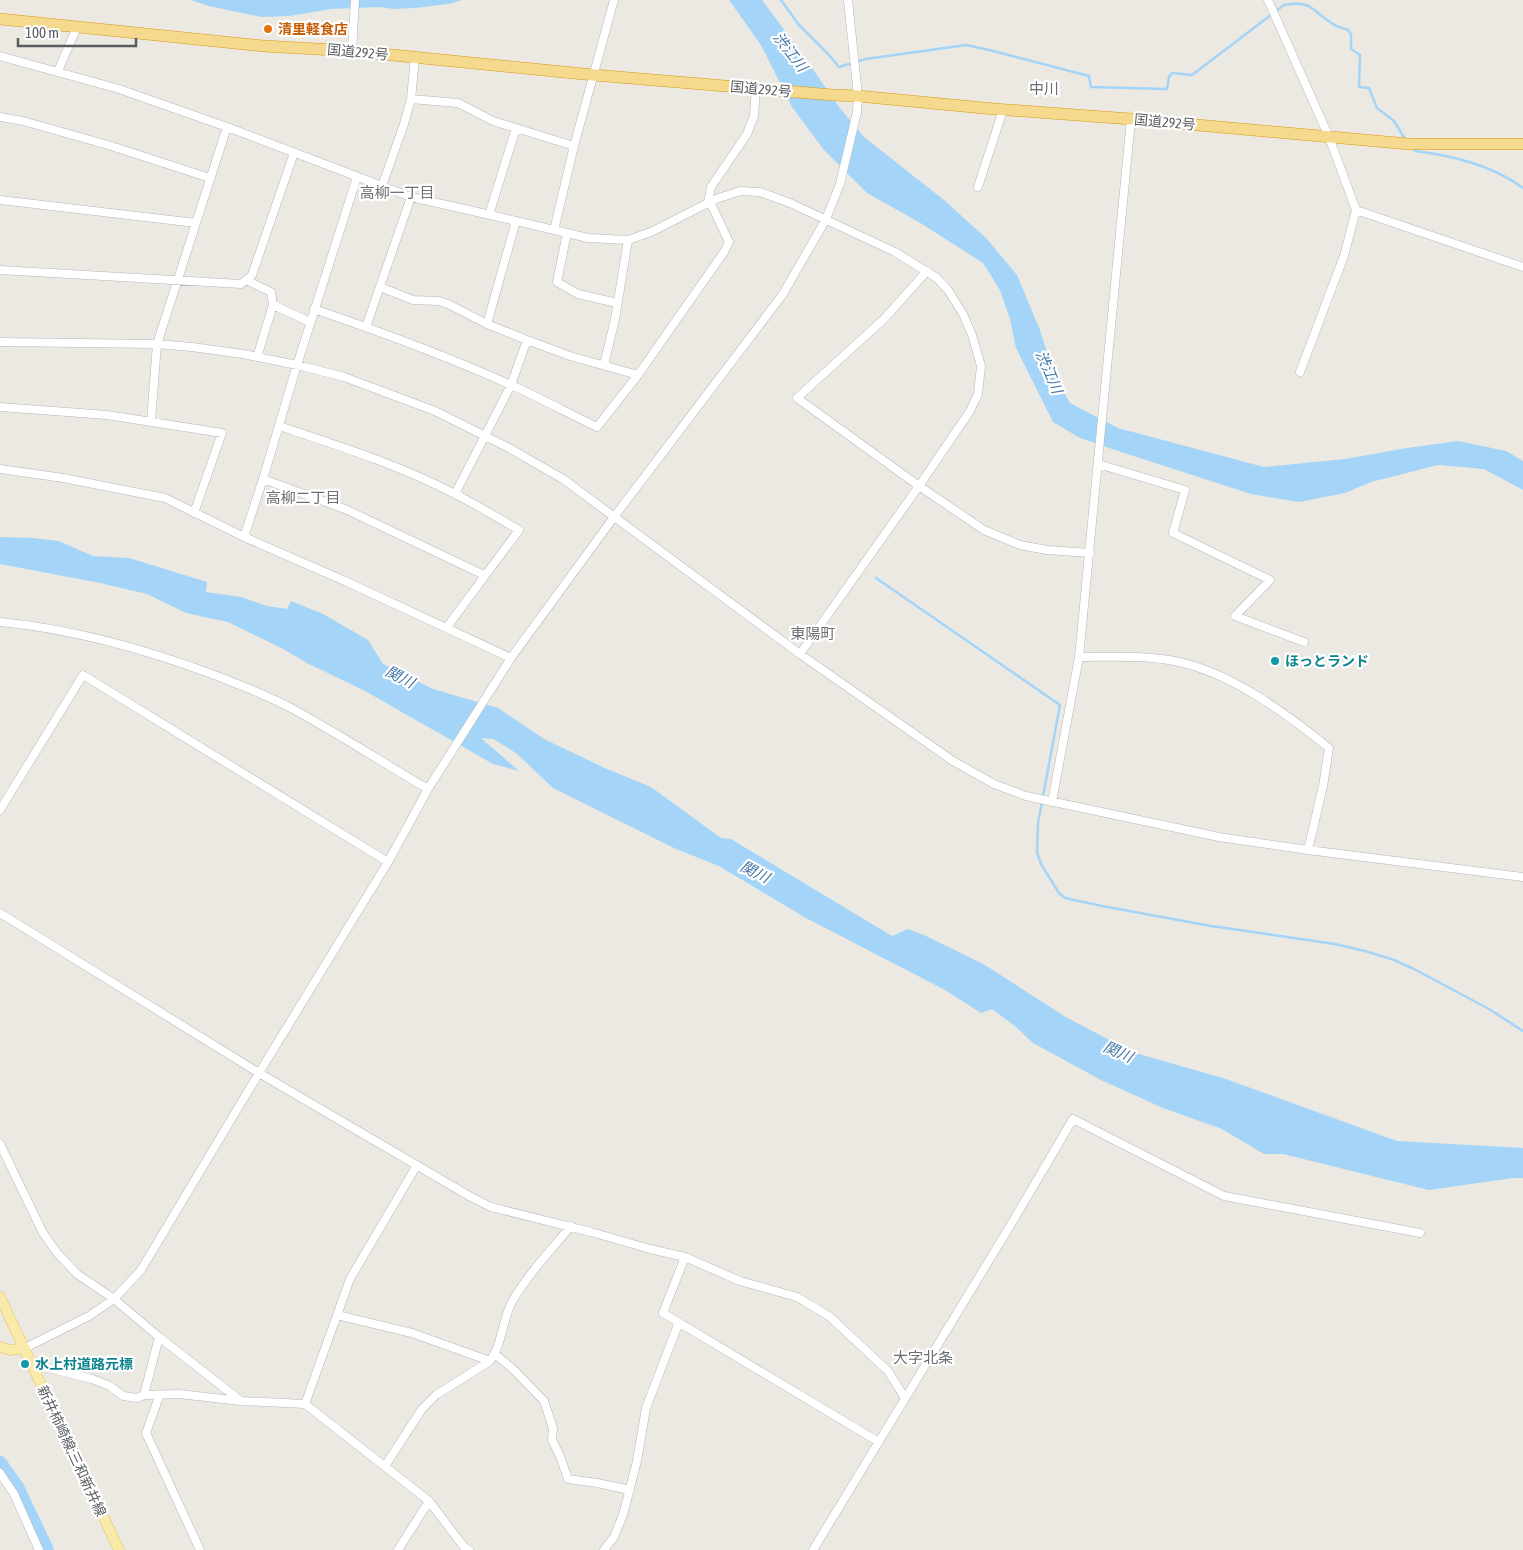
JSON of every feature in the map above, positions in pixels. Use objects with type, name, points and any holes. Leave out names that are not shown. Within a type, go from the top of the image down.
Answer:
[{"type":"highway","name":"国道292号","points":[[0,19],[264,46],[352,51],[594,75],[1409,144],[1523,144]]},
{"type":"main road","name":"新井柿崎線;三和新井線","points":[[0,1297],[119,1550]]},
{"type":"main road","points":[[0,1347],[10,1350],[25,1348]]},
{"type":"street","points":[[352,51],[355,0]]},
{"type":"street","points":[[554,230],[574,146],[614,0]]},
{"type":"street","points":[[1268,0],[1329,137],[1356,210],[1344,256],[1300,367],[1300,372]]},
{"type":"street","points":[[25,1348],[89,1316],[114,1299],[142,1270],[259,1073],[388,862],[428,789],[509,661],[614,517],[783,294],[826,219],[840,184],[857,112],[858,96],[849,2]]},
{"type":"street","points":[[58,71],[77,27]]},
{"type":"street","points":[[0,56],[119,89],[411,196],[588,238],[628,240],[650,232],[708,203],[740,191],[760,192],[790,202],[895,252],[937,278],[948,290],[963,314],[972,335],[981,366],[978,394],[970,411],[919,486],[800,654]]},
{"type":"street","points":[[382,186],[404,124],[410,99],[415,57]]},
{"type":"street","points":[[708,203],[711,187],[747,134],[754,116],[756,88]]},
{"type":"street","points":[[410,99],[458,103],[493,121],[574,146]]},
{"type":"street","points":[[978,187],[1003,110]]},
{"type":"street","points":[[0,117],[42,126],[210,178]]},
{"type":"street","points":[[1052,802],[1079,657],[1131,119]]},
{"type":"street","points":[[151,421],[157,344],[227,127]]},
{"type":"street","points":[[489,215],[516,128]]},
{"type":"street","points":[[0,270],[241,284],[252,275],[294,153]]},
{"type":"street","points":[[244,537],[357,177]]},
{"type":"street","points":[[366,327],[411,196]]},
{"type":"street","points":[[0,200],[196,223]]},
{"type":"street","points":[[314,309],[366,327],[511,385],[597,427],[638,375],[724,252],[729,242],[712,206],[708,203]]},
{"type":"street","points":[[1356,210],[1523,267]]},
{"type":"street","points":[[487,324],[516,222]]},
{"type":"street","points":[[567,233],[557,282],[578,294],[617,303]]},
{"type":"street","points":[[604,365],[628,240]]},
{"type":"street","points":[[927,271],[884,319],[798,398],[919,486],[984,530],[1020,545],[1047,550],[1090,553]]},
{"type":"street","points":[[246,280],[271,292],[273,304],[257,357]]},
{"type":"street","points":[[380,287],[412,300],[439,301],[448,304],[487,324],[527,340],[570,356],[638,375]]},
{"type":"street","points":[[273,304],[310,322]]},
{"type":"street","points":[[455,494],[511,385],[527,340]]},
{"type":"street","points":[[0,342],[157,344],[192,347],[257,357],[344,377],[435,411],[485,435],[563,479],[800,654],[953,761],[994,784],[1026,796],[1219,837],[1523,877]]},
{"type":"street","points":[[0,407],[107,415],[222,433],[194,513]]},
{"type":"street","points":[[279,426],[404,470],[455,494],[519,530],[447,627]]},
{"type":"street","points":[[1098,464],[1185,490],[1173,534],[1270,580],[1235,616],[1304,642]]},
{"type":"street","points":[[0,469],[63,478],[165,498],[244,537],[447,627],[509,661]]},
{"type":"street","points":[[263,479],[345,509],[484,575]]},
{"type":"street","points":[[0,622],[52,629],[96,638],[196,668],[258,692],[291,708],[428,789]]},
{"type":"street","points":[[1079,657],[1150,658],[1176,661],[1206,671],[1236,684],[1273,706],[1305,728],[1329,748],[1323,786],[1308,850]]},
{"type":"street","points":[[0,810],[83,676],[388,862]]},
{"type":"street","points":[[0,913],[259,1073],[491,1207],[571,1226],[685,1257],[740,1281],[797,1297],[829,1316],[888,1371],[905,1398]]},
{"type":"street","points":[[813,1550],[1073,1119],[1224,1196],[1420,1233]]},
{"type":"street","points":[[0,1144],[43,1233],[58,1254],[77,1274],[114,1299],[158,1337],[241,1401]]},
{"type":"street","points":[[304,1404],[350,1279],[417,1164]]},
{"type":"street","points":[[385,1466],[422,1409],[436,1395],[490,1361],[495,1354],[506,1315],[513,1300],[531,1274],[571,1226]]},
{"type":"street","points":[[685,1257],[663,1313],[879,1442]]},
{"type":"street","points":[[337,1315],[412,1333],[490,1361]]},
{"type":"street","points":[[604,1550],[614,1537],[623,1515],[637,1461],[646,1408],[679,1322]]},
{"type":"street","points":[[144,1395],[158,1337]]},
{"type":"street","points":[[495,1354],[514,1370],[544,1401],[554,1428],[552,1440],[568,1480],[630,1490]]},
{"type":"street","points":[[32,1366],[92,1379],[110,1386],[123,1396],[137,1398],[144,1395],[179,1394],[241,1401],[304,1404],[429,1501],[464,1547],[469,1550]]},
{"type":"street","points":[[160,1394],[146,1433],[200,1550]]},
{"type":"street","points":[[0,1473],[14,1494],[39,1550]]},
{"type":"street","points":[[398,1550],[429,1501]]},
{"type":"water","points":[[191,0],[462,0],[449,4],[415,8],[331,9],[289,16],[261,17],[209,6]]},
{"type":"water","name":"渋江川","points":[[729,0],[762,0],[839,107],[864,137],[944,200],[987,239],[1017,275],[1040,330],[1054,375],[1070,403],[1118,428],[1264,467],[1345,459],[1458,441],[1506,451],[1523,461],[1523,490],[1484,469],[1438,465],[1371,482],[1345,493],[1299,502],[1251,494],[1118,451],[1080,438],[1053,422],[1016,348],[1010,319],[1000,290],[983,263],[922,224],[867,193],[824,150],[792,107],[761,45]]},
{"type":"water","name":"関川","points":[[0,537],[59,541],[93,556],[129,558],[207,582],[206,592],[241,597],[267,606],[287,609],[291,601],[323,614],[368,640],[383,664],[433,689],[498,708],[544,739],[607,769],[651,787],[721,838],[731,839],[892,936],[908,929],[926,936],[985,965],[1064,1016],[1132,1052],[1226,1079],[1397,1141],[1523,1148],[1523,1178],[1429,1190],[1283,1154],[1264,1154],[1222,1129],[1163,1108],[1101,1080],[1033,1043],[1015,1026],[992,1009],[981,1013],[945,990],[804,917],[719,866],[676,849],[553,788],[516,753],[493,739],[481,738],[519,771],[493,764],[365,691],[228,622],[186,613],[147,594],[0,564]]},
{"type":"waterway","points":[[781,0],[799,25],[839,67],[866,59],[966,45],[1089,76],[1091,87],[1167,89],[1169,77],[1172,73],[1192,75],[1284,5],[1307,5],[1335,25],[1348,30],[1351,34],[1351,49],[1360,55],[1359,87],[1369,88],[1377,108],[1394,121],[1405,139]]},
{"type":"waterway","points":[[1412,149],[1472,163],[1498,173],[1523,188]]},
{"type":"waterway","points":[[876,578],[1060,705],[1038,823],[1037,852],[1041,864],[1059,893],[1065,898],[1211,926],[1335,944],[1365,951],[1394,960],[1414,969],[1489,1009],[1523,1031]]},
{"type":"waterway","points":[[0,1463],[17,1487],[47,1550]]},
{"type":"place","name":"清里軽食店","points":[[268,29]]},
{"type":"place","name":"ほっとランド","points":[[1275,661]]},
{"type":"place","name":"水上村道路元標","points":[[25,1364]]},
{"type":"district","name":"中川","points":[[1044,89]]},
{"type":"district","name":"高柳一丁目","points":[[397,193]]},
{"type":"district","name":"高柳二丁目","points":[[303,498]]},
{"type":"district","name":"東陽町","points":[[813,634]]},
{"type":"district","name":"大字北条","points":[[923,1358]]}]
